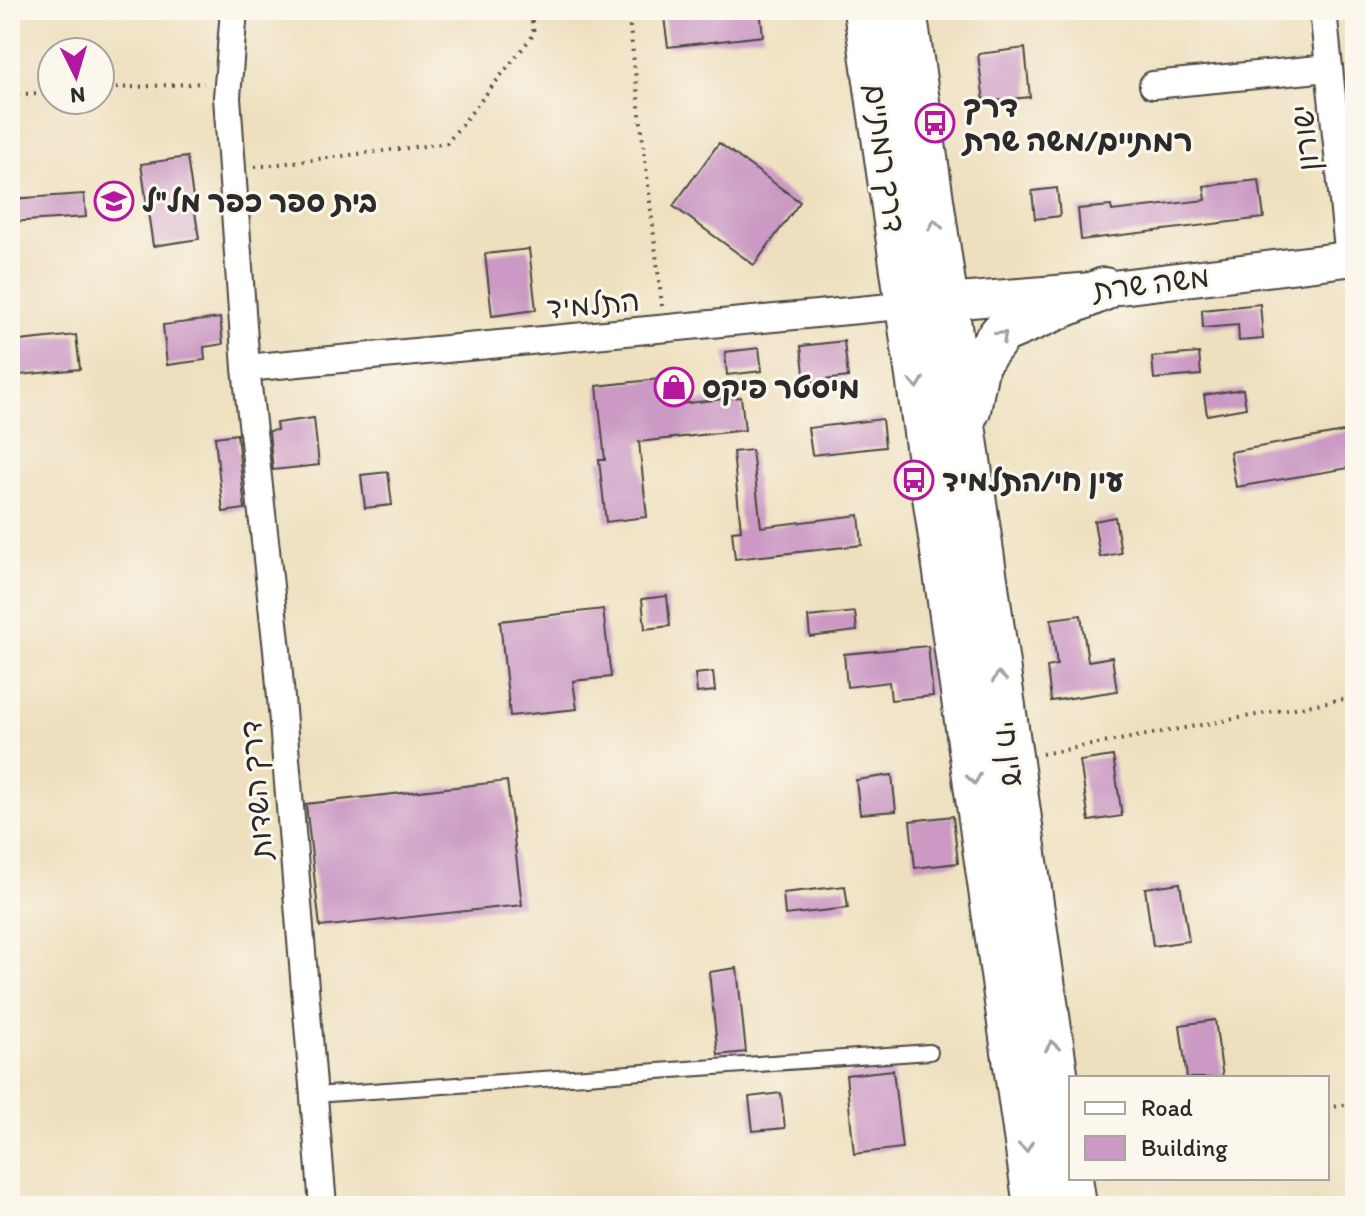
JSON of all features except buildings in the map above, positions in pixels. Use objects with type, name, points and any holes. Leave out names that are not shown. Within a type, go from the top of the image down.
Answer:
[{"type":"main road","name":"דרך רמתיים","points":[[865,10],[926,304]]},
{"type":"main road","name":"דרך רמתיים","points":[[905,10],[926,304]]},
{"type":"main road","points":[[964,431],[978,363],[1002,332],[1104,289]]},
{"type":"main road","name":"עין חי","points":[[926,304],[964,431],[1069,1164]]},
{"type":"main road","name":"עין חי","points":[[926,304],[1035,1206]]},
{"type":"main road","name":"עין חי","points":[[1071,1180],[1075,1206]]},
{"type":"street","name":"דרך השדות","points":[[234,10],[227,97],[246,368],[277,650],[323,1206]]},
{"type":"street","name":"ישורון","points":[[1323,10],[1352,258]]},
{"type":"street","points":[[1153,85],[1329,68]]},
{"type":"street","name":"משה שרת","points":[[926,304],[1104,289],[1352,258]]},
{"type":"street","name":"התלמיד","points":[[246,368],[926,304]]},
{"type":"lane","points":[[314,1095],[930,1052]]},
{"type":"path","points":[[232,170],[447,143],[534,34],[530,10]]},
{"type":"path","points":[[628,10],[665,329]]},
{"type":"path","points":[[116,88],[230,81]]},
{"type":"path","points":[[10,95],[36,93]]},
{"type":"path","points":[[1011,760],[1355,697]]},
{"type":"path","points":[[1329,1108],[1355,1103]]},
{"type":"place","name":"דרך רמתיים/משה שרת","points":[[935,123]]},
{"type":"place","name":"בית ספר כפר מל\"ל","points":[[114,201]]},
{"type":"place","name":"מיסטר פיקס","points":[[674,387]]},
{"type":"place","name":"עין חי/התלמיד","points":[[914,480]]}]
